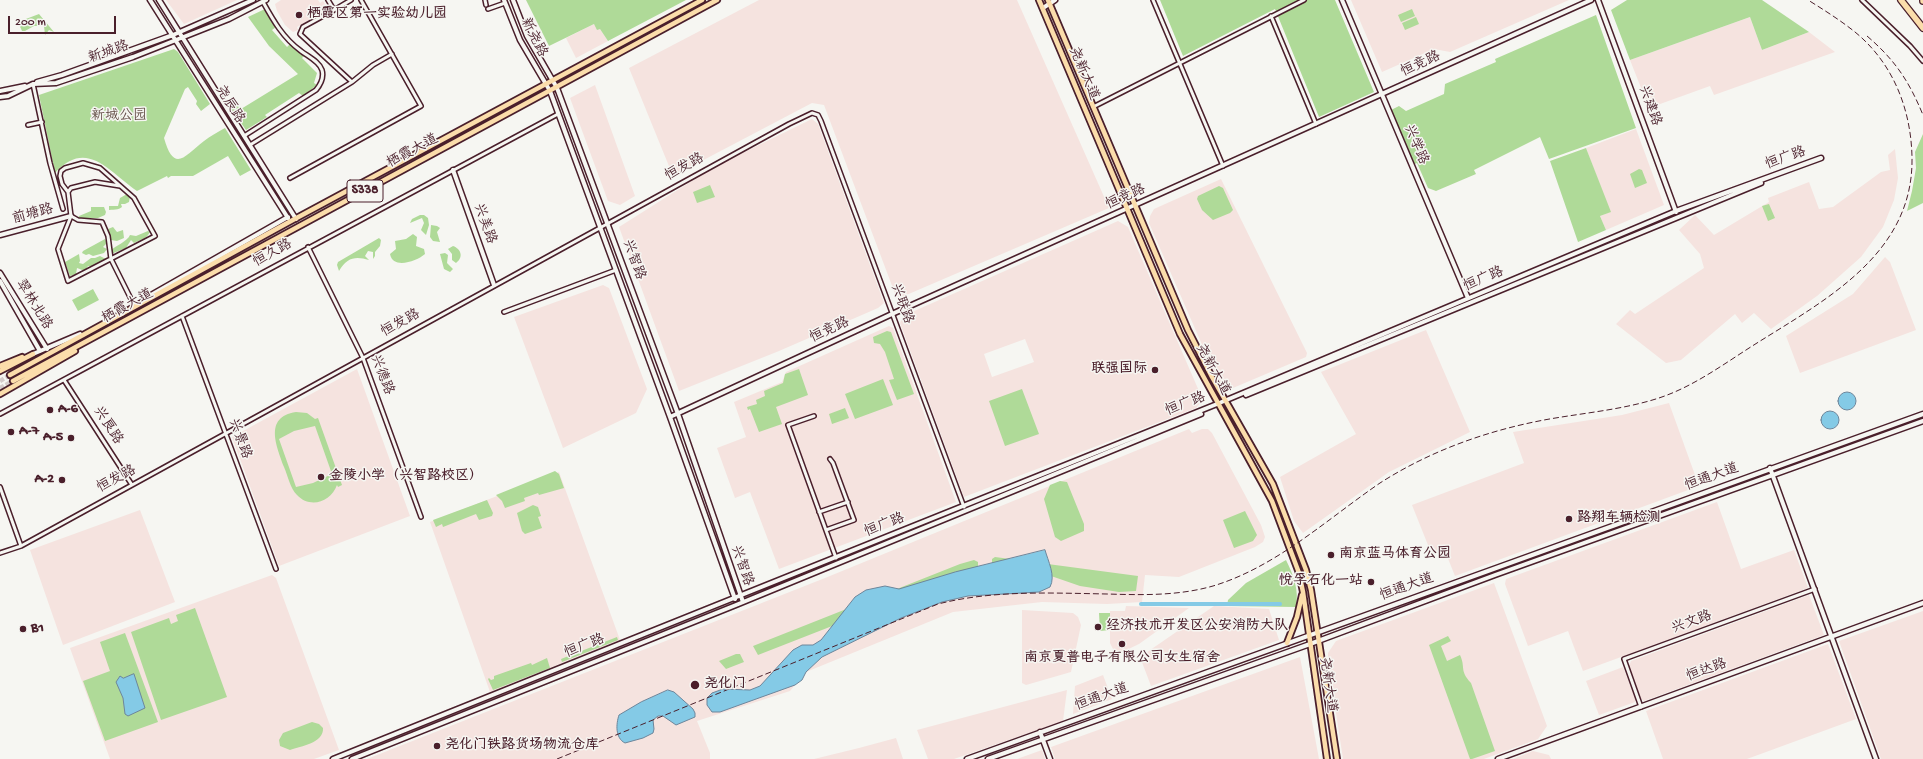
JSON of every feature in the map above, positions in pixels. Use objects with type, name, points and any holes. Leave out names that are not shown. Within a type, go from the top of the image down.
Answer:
[{"type":"highway","points":[[1901,0],[1923,28]]},
{"type":"main road","name":"栖霞大道","points":[[10,375],[291,219],[546,85],[702,0]]},
{"type":"main road","name":"栖霞大道","points":[[13,381],[557,88],[717,0]]},
{"type":"main road","name":"尧新大道","points":[[1039,0],[1180,334],[1218,405],[1260,476],[1272,501],[1299,573],[1327,759]]},
{"type":"main road","name":"尧新大道","points":[[1049,2],[1188,330],[1226,402],[1270,478],[1286,514],[1306,570],[1314,609],[1316,632],[1337,759]]},
{"type":"main road","points":[[0,394],[64,358],[96,336]]},
{"type":"main road","points":[[0,366],[33,354]]},
{"type":"main road","points":[[0,371],[33,354]]},
{"type":"main road","points":[[1287,643],[1297,617],[1303,592]]},
{"type":"street","name":"尧辰路","points":[[150,0],[291,219]]},
{"type":"street","name":"尧辰路","points":[[158,0],[250,145],[291,219]]},
{"type":"street","name":"新城路","points":[[0,91],[62,75],[173,35],[253,0]]},
{"type":"street","points":[[328,0],[334,10]]},
{"type":"street","points":[[351,0],[304,26],[300,34],[352,82]]},
{"type":"street","points":[[290,178],[421,106],[361,0]]},
{"type":"street","points":[[485,2],[490,0]]},
{"type":"street","name":"新尧路","points":[[513,0],[527,36],[553,81]]},
{"type":"street","points":[[1043,8],[1049,2],[1055,0]]},
{"type":"street","points":[[1153,0],[1223,166]]},
{"type":"street","points":[[1094,106],[1180,64],[1304,0]]},
{"type":"street","name":"兴学路","points":[[1342,0],[1468,298]]},
{"type":"street","name":"恒竞路","points":[[670,417],[892,314],[1591,0]]},
{"type":"street","name":"兴建路","points":[[1598,0],[1676,211]]},
{"type":"street","points":[[1862,0],[1910,46],[1923,61]]},
{"type":"street","name":"新城路","points":[[0,97],[8,96],[33,84],[56,83],[182,38],[229,19],[264,1]]},
{"type":"street","points":[[244,136],[316,90],[321,83],[323,76],[319,64],[300,51],[280,31],[264,1]]},
{"type":"street","points":[[488,9],[504,2]]},
{"type":"street","name":"新尧路","points":[[504,2],[520,40],[546,85]]},
{"type":"street","points":[[1271,16],[1316,124]]},
{"type":"street","points":[[250,145],[352,82],[373,65],[392,54]]},
{"type":"street","name":"兴智路","points":[[553,81],[557,88],[678,414],[743,602]]},
{"type":"street","points":[[33,84],[51,168],[64,209]]},
{"type":"street","name":"兴智路","points":[[546,85],[550,91],[670,417],[734,599],[743,602]]},
{"type":"street","name":"恒发路","points":[[0,553],[21,546],[600,226],[608,224],[789,124],[812,113]]},
{"type":"street","name":"兴联路","points":[[812,113],[818,115],[821,121],[964,507]]},
{"type":"street","name":"恒久路","points":[[0,414],[558,114]]},
{"type":"street","points":[[28,125],[42,122]]},
{"type":"street","name":"恒广路","points":[[333,759],[1226,402],[1820,158],[1676,211],[1226,402]]},
{"type":"street","points":[[83,163],[100,168],[122,187],[134,198],[155,236],[68,281],[58,249],[71,216],[68,192],[61,180],[62,171],[65,168],[83,163]]},
{"type":"street","name":"兴美路","points":[[453,170],[494,285]]},
{"type":"street","points":[[68,192],[70,188],[95,182],[122,187]]},
{"type":"street","points":[[1672,219],[1676,211]]},
{"type":"street","points":[[71,216],[78,220],[102,222],[108,236],[110,259],[134,305]]},
{"type":"street","name":"前塘路","points":[[0,235],[71,216]]},
{"type":"street","points":[[33,354],[79,335],[291,219]]},
{"type":"street","name":"兴德路","points":[[308,248],[363,358],[421,517]]},
{"type":"street","points":[[504,312],[616,270]]},
{"type":"street","name":"翠林北路","points":[[0,273],[47,349]]},
{"type":"street","name":"翠林北路","points":[[0,281],[40,351]]},
{"type":"street","name":"兴景路","points":[[182,316],[276,569]]},
{"type":"street","name":"兴良路","points":[[64,380],[132,485]]},
{"type":"street","name":"恒广路","points":[[352,759],[743,602],[1218,405]]},
{"type":"street","name":"恒通大道","points":[[967,759],[1923,414]]},
{"type":"street","points":[[814,416],[788,425],[836,558]]},
{"type":"street","name":"恒通大道","points":[[988,759],[1318,642],[1502,573],[1923,421]]},
{"type":"street","points":[[826,530],[854,520],[833,463],[830,459]]},
{"type":"street","points":[[1770,468],[1833,637],[1876,759]]},
{"type":"street","points":[[0,487],[21,546]]},
{"type":"street","points":[[819,512],[848,502]]},
{"type":"street","name":"兴文路","points":[[1641,707],[1624,659],[1815,589]]},
{"type":"street","name":"恒达路","points":[[1498,759],[1923,604]]},
{"type":"street","points":[[1040,732],[1050,759]]},
{"type":"shaded area","points":[[166,0],[237,0],[184,24]]},
{"type":"shaded area","name":"栖霞区第一实验幼儿园","points":[[281,0],[318,0],[320,3],[323,1],[328,9],[297,27],[298,30],[293,32],[285,25],[277,11],[275,4]]},
{"type":"shaded area","points":[[759,0],[1017,0],[1109,208],[897,299],[824,105],[812,103],[673,176],[629,68]]},
{"type":"shaded area","points":[[1351,0],[1569,0],[1450,52],[1434,49],[1382,72]]},
{"type":"shaded area","points":[[1750,17],[1762,50],[1809,32],[1835,52],[1714,95],[1710,86],[1649,108],[1630,60]]},
{"type":"shaded area","points":[[594,24],[600,29],[608,41],[576,58],[566,38]]},
{"type":"shaded area","points":[[595,85],[635,196],[620,205],[608,201],[570,98]]},
{"type":"shaded area","points":[[812,119],[818,124],[884,303],[878,308],[779,351],[679,391],[619,227],[714,167]]},
{"type":"shaded area","points":[[1636,129],[1664,205],[1606,230],[1600,216],[1610,212],[1586,148]]},
{"type":"shaded area","points":[[1895,149],[1898,178],[1894,200],[1883,227],[1861,257],[1817,296],[1771,329],[1754,313],[1742,323],[1735,314],[1681,360],[1666,363],[1616,324],[1630,310],[1635,314],[1704,268],[1700,254],[1679,230],[1695,215],[1714,235],[1769,202],[1768,198],[1809,182],[1819,209],[1833,207],[1881,172],[1890,170],[1888,155]]},
{"type":"shaded area","points":[[1221,179],[1307,353],[1306,357],[1233,388],[1221,383],[1210,363],[1149,223],[1150,216],[1154,209]]},
{"type":"shaded area","points":[[1118,221],[1128,227],[1202,398],[1201,402],[1196,408],[964,497],[900,323],[903,316]],"holes":[[[1025,339],[1034,362],[992,377],[984,354]]]},
{"type":"shaded area","points":[[1885,257],[1890,262],[1916,330],[1800,373],[1786,336],[1853,294]]},
{"type":"shaded area","points":[[603,285],[609,288],[647,389],[636,413],[563,448],[514,317]]},
{"type":"shaded area","points":[[889,326],[893,328],[956,502],[779,569],[750,492],[735,498],[717,448],[746,437],[734,402],[782,382],[786,372]]},
{"type":"shaded area","points":[[1426,330],[1470,432],[1389,472],[1303,533],[1294,521],[1280,477],[1356,434],[1321,372]]},
{"type":"shaded area","name":"金陵小学（兴智路校区）","points":[[357,369],[410,516],[279,566],[232,437]]},
{"type":"shaded area","points":[[1669,403],[1699,486],[1455,576],[1445,551],[1432,555],[1412,505],[1524,463],[1513,432],[1622,415]]},
{"type":"shaded area","points":[[1189,429],[1192,433],[1202,429],[1208,429],[1212,433],[1261,525],[1265,537],[1263,542],[1255,547],[1179,577],[1145,575],[1142,602],[1107,604],[1042,602],[953,612],[806,672],[790,691],[697,721],[710,753],[710,759],[367,759],[825,578]]},
{"type":"shaded area","points":[[559,472],[620,640],[490,692],[430,522]]},
{"type":"shaded area","points":[[1717,502],[1741,569],[1794,550],[1808,588],[1583,671],[1568,631],[1528,646],[1505,584],[1506,579]]},
{"type":"shaded area","points":[[140,510],[175,602],[63,645],[30,550]]},
{"type":"shaded area","points":[[272,575],[276,578],[339,750],[314,759],[110,759],[70,648]]},
{"type":"shaded area","points":[[1494,583],[1547,726],[1538,739],[1484,759],[1343,759],[1328,661],[1328,653],[1336,641]]},
{"type":"shaded area","points":[[1809,595],[1824,635],[1644,701],[1641,699],[1629,666],[1631,661]]},
{"type":"shaded area","points":[[1126,606],[1189,608],[1139,644],[1116,655],[1110,643],[1110,611],[1125,611]]},
{"type":"shaded area","points":[[1214,606],[1269,609],[1279,640],[1151,686],[1140,657]]},
{"type":"shaded area","points":[[1022,610],[1073,613],[1078,617],[1081,625],[1071,672],[1026,685],[1022,683]]},
{"type":"shaded area","points":[[1923,611],[1923,759],[1881,759],[1839,641]]},
{"type":"shaded area","points":[[1828,644],[1856,719],[1747,759],[1663,759],[1646,711]]},
{"type":"shaded area","points":[[1300,657],[1319,759],[1055,759],[1051,747]]},
{"type":"shaded area","points":[[1623,667],[1635,698],[1635,702],[1599,715],[1586,681]]},
{"type":"shaded area","points":[[1103,675],[1112,699],[1073,714],[1075,686]]},
{"type":"shaded area","points":[[1067,690],[1063,721],[954,759],[928,759],[917,730]]},
{"type":"shaded area","points":[[896,738],[903,759],[814,759],[859,748]]},
{"type":"shaded area","points":[[1042,750],[1045,759],[1017,759]]},
{"type":"shaded area","points":[[1533,751],[1549,755],[1551,759],[1513,759]]},
{"type":"green space","points":[[526,0],[686,0],[608,41],[600,29],[597,30],[594,24],[549,46]]},
{"type":"green space","points":[[1160,0],[1335,0],[1374,92],[1319,117],[1275,9],[1183,56]]},
{"type":"green space","points":[[1627,0],[1762,0],[1809,32],[1762,50],[1750,17],[1630,60],[1611,10]]},
{"type":"green space","points":[[265,9],[276,27],[272,30],[287,47],[290,44],[304,56],[302,58],[317,73],[314,83],[317,85],[303,96],[299,93],[265,115],[267,117],[246,130],[230,107],[236,103],[241,109],[298,74],[269,46],[248,17]]},
{"type":"green space","points":[[1412,9],[1415,16],[1401,22],[1398,15]]},
{"type":"green space","points":[[39,14],[54,32],[49,30],[45,35],[44,26],[34,26],[22,31],[18,22]]},
{"type":"green space","points":[[1596,15],[1636,128],[1549,159],[1540,137],[1474,170],[1476,174],[1436,191],[1428,188],[1417,163],[1413,165],[1389,111],[1399,106],[1406,111],[1444,94],[1445,84],[1496,62],[1495,59]]},
{"type":"green space","points":[[1416,17],[1419,24],[1405,30],[1402,23]]},
{"type":"green space","name":"新城公园","points":[[174,49],[178,52],[210,104],[201,111],[196,104],[197,101],[188,87],[185,89],[164,138],[168,149],[176,159],[180,159],[206,139],[225,128],[251,170],[240,176],[228,156],[193,176],[171,176],[168,178],[167,176],[137,191],[107,168],[88,158],[77,158],[67,163],[55,173],[39,95]]},
{"type":"green space","points":[[1923,134],[1923,203],[1907,211],[1916,168],[1915,152]]},
{"type":"green space","points":[[1586,148],[1611,212],[1600,216],[1606,230],[1578,242],[1550,161]]},
{"type":"green space","points":[[1639,169],[1642,170],[1647,183],[1635,188],[1630,174]]},
{"type":"green space","points":[[710,185],[715,197],[697,203],[693,192]]},
{"type":"green space","points":[[1219,186],[1223,188],[1233,210],[1230,213],[1213,220],[1202,210],[1197,199],[1198,196]]},
{"type":"green space","points":[[127,194],[130,196],[129,202],[121,204],[122,207],[119,209],[109,210],[109,206],[118,206],[120,198]]},
{"type":"green space","points":[[1769,204],[1775,218],[1768,221],[1762,206]]},
{"type":"green space","points":[[91,207],[104,207],[106,212],[105,215],[98,218],[78,219],[79,216],[91,211]]},
{"type":"green space","points":[[420,215],[424,215],[428,218],[429,225],[426,235],[421,230],[424,223],[422,218],[410,223],[412,219]]},
{"type":"green space","points":[[431,225],[440,228],[437,232],[440,242],[433,241],[430,237]]},
{"type":"green space","points":[[113,227],[117,232],[123,230],[124,238],[117,241],[111,240],[108,229]]},
{"type":"green space","points":[[148,231],[150,232],[145,238],[134,243],[131,240],[126,248],[111,254],[110,251],[126,240],[130,235],[136,236]]},
{"type":"green space","points":[[413,234],[417,237],[416,246],[424,249],[425,254],[406,263],[396,262],[392,259],[390,254],[396,249],[395,241],[406,239]]},
{"type":"green space","points":[[379,238],[381,240],[380,246],[375,252],[373,259],[373,252],[368,251],[365,256],[369,260],[356,258],[349,260],[339,271],[337,265],[338,262]]},
{"type":"green space","points":[[105,239],[107,243],[103,247],[107,249],[104,253],[93,256],[82,253],[83,251]]},
{"type":"green space","points":[[453,246],[460,251],[461,256],[456,263],[452,260],[452,254],[448,249]]},
{"type":"green space","points":[[445,253],[448,255],[447,263],[453,269],[450,272],[444,269],[440,254]]},
{"type":"green space","points":[[79,254],[79,263],[83,264],[91,258],[100,256],[106,259],[92,267],[88,266],[85,271],[77,268],[76,274],[70,276],[65,262]]},
{"type":"green space","points":[[93,289],[99,300],[78,311],[72,300]]},
{"type":"green space","points":[[887,331],[891,332],[914,394],[897,400],[889,380],[894,379],[885,352],[880,344],[874,343],[873,337]]},
{"type":"green space","points":[[799,369],[808,395],[776,407],[782,424],[759,432],[750,409],[748,410],[747,407],[757,404],[756,400],[765,396],[764,391],[783,383],[785,374]]},
{"type":"green space","points":[[883,379],[893,405],[855,419],[845,394]]},
{"type":"green space","points":[[1022,389],[1039,434],[1005,446],[989,401]]},
{"type":"green space","points":[[845,408],[849,418],[832,424],[829,414]]},
{"type":"green space","points":[[296,412],[307,413],[315,419],[318,418],[342,485],[338,487],[337,485],[330,496],[320,502],[308,502],[302,499],[297,495],[291,485],[278,451],[275,434],[276,426],[279,420],[286,415]],"holes":[[[315,426],[332,474],[313,483],[296,487],[279,439],[294,431]]]},
{"type":"green space","points":[[555,471],[559,474],[564,488],[539,495],[538,493],[524,498],[525,501],[505,508],[502,501],[496,495]]},
{"type":"green space","points":[[1060,481],[1067,482],[1084,524],[1084,531],[1061,541],[1055,537],[1044,499],[1050,485]]},
{"type":"green space","points":[[487,500],[493,513],[492,516],[479,520],[476,514],[443,527],[442,524],[436,527],[433,520]]},
{"type":"green space","points":[[533,505],[538,507],[541,516],[538,517],[542,528],[525,534],[522,531],[517,513]]},
{"type":"green space","points":[[1245,511],[1257,535],[1253,541],[1234,548],[1223,520]]},
{"type":"green space","points":[[995,557],[1138,576],[1136,591],[1119,592],[1080,586],[1054,577],[1020,569],[992,570],[992,559]]},
{"type":"green space","points":[[974,560],[978,562],[978,569],[758,655],[753,646],[960,564]]},
{"type":"green space","points":[[1286,560],[1295,583],[1297,595],[1296,607],[1227,606],[1228,600],[1246,583]]},
{"type":"green space","points":[[195,608],[227,697],[161,720],[131,632],[169,618],[171,624],[178,621],[176,615]]},
{"type":"green space","points":[[1099,613],[1110,613],[1110,630],[1100,631]]},
{"type":"green space","points":[[125,633],[158,722],[105,741],[83,681],[110,671],[100,642]]},
{"type":"green space","points":[[1448,636],[1451,641],[1441,646],[1447,661],[1460,655],[1465,675],[1471,683],[1495,751],[1472,759],[1470,759],[1429,645]]},
{"type":"green space","points":[[617,637],[618,640],[562,662],[561,659]]},
{"type":"green space","points":[[736,654],[740,654],[744,662],[726,669],[719,661]]},
{"type":"green space","points":[[547,658],[550,668],[493,690],[488,679],[489,678],[491,680],[494,679],[494,676],[531,663],[532,665]]},
{"type":"green space","points":[[312,722],[319,724],[323,728],[320,737],[316,740],[290,750],[280,746],[279,740],[283,733]]},
{"type":"water","points":[[1843,392],[1851,392],[1856,397],[1854,408],[1851,410],[1843,410],[1838,405],[1838,397]]},
{"type":"water","points":[[1826,411],[1834,411],[1839,416],[1837,427],[1834,429],[1826,429],[1821,424],[1821,416]]},
{"type":"water","points":[[1045,550],[1052,573],[1052,583],[1050,587],[1039,592],[968,596],[942,602],[901,618],[822,657],[806,672],[802,680],[795,685],[720,712],[712,712],[707,705],[707,698],[712,693],[723,689],[750,690],[760,686],[793,650],[802,645],[813,645],[821,640],[855,597],[866,590],[885,586],[899,589],[955,572]]},
{"type":"water","points":[[134,674],[145,708],[128,716],[125,714],[123,698],[116,682],[120,676],[123,678]]},
{"type":"water","points":[[668,690],[674,692],[693,709],[695,717],[676,725],[663,716],[658,716],[653,720],[653,733],[643,738],[625,743],[622,741],[619,738],[617,730],[619,715],[641,702]]},
{"type":"waterway","points":[[1141,604],[1280,604]]},
{"type":"tunnel","points":[[0,381],[10,375]]},
{"type":"tunnel","points":[[0,388],[13,381]]},
{"type":"railway","points":[[557,759],[938,604],[980,596],[1001,594],[1160,594],[1187,592],[1213,586],[1236,578],[1279,555],[1380,483],[1419,461],[1439,452],[1480,436],[1501,430],[1544,420],[1616,408],[1659,398],[1710,374],[1811,309],[1862,270],[1882,246],[1898,220],[1909,191],[1912,157],[1911,139],[1904,105],[1897,88],[1880,58],[1868,44],[1838,19],[1808,0]]},
{"type":"railway","points":[[1867,36],[1886,54],[1907,81],[1923,115]]},
{"type":"place","name":"栖霞区第一实验幼儿园","points":[[299,15]]},
{"type":"place","name":"联强国际","points":[[1155,370]]},
{"type":"place","name":"A-6","points":[[50,410]]},
{"type":"place","name":"A-7","points":[[11,432]]},
{"type":"place","name":"A-5","points":[[71,438]]},
{"type":"place","name":"金陵小学（兴智路校区）","points":[[321,477]]},
{"type":"place","name":"A-2","points":[[62,480]]},
{"type":"place","name":"路翔车辆检测","points":[[1569,519]]},
{"type":"place","name":"南京蓝马体育公园","points":[[1331,555]]},
{"type":"place","name":"悦孚石化一站","points":[[1371,582]]},
{"type":"place","name":"经济技术开发区公安消防大队","points":[[1098,627]]},
{"type":"place","name":"B1","points":[[23,629]]},
{"type":"place","name":"南京夏普电子有限公司女生宿舍","points":[[1122,644]]},
{"type":"place","name":"尧化门","points":[[695,685]]},
{"type":"place","name":"尧化门铁路货场物流仓库","points":[[437,746]]}]
